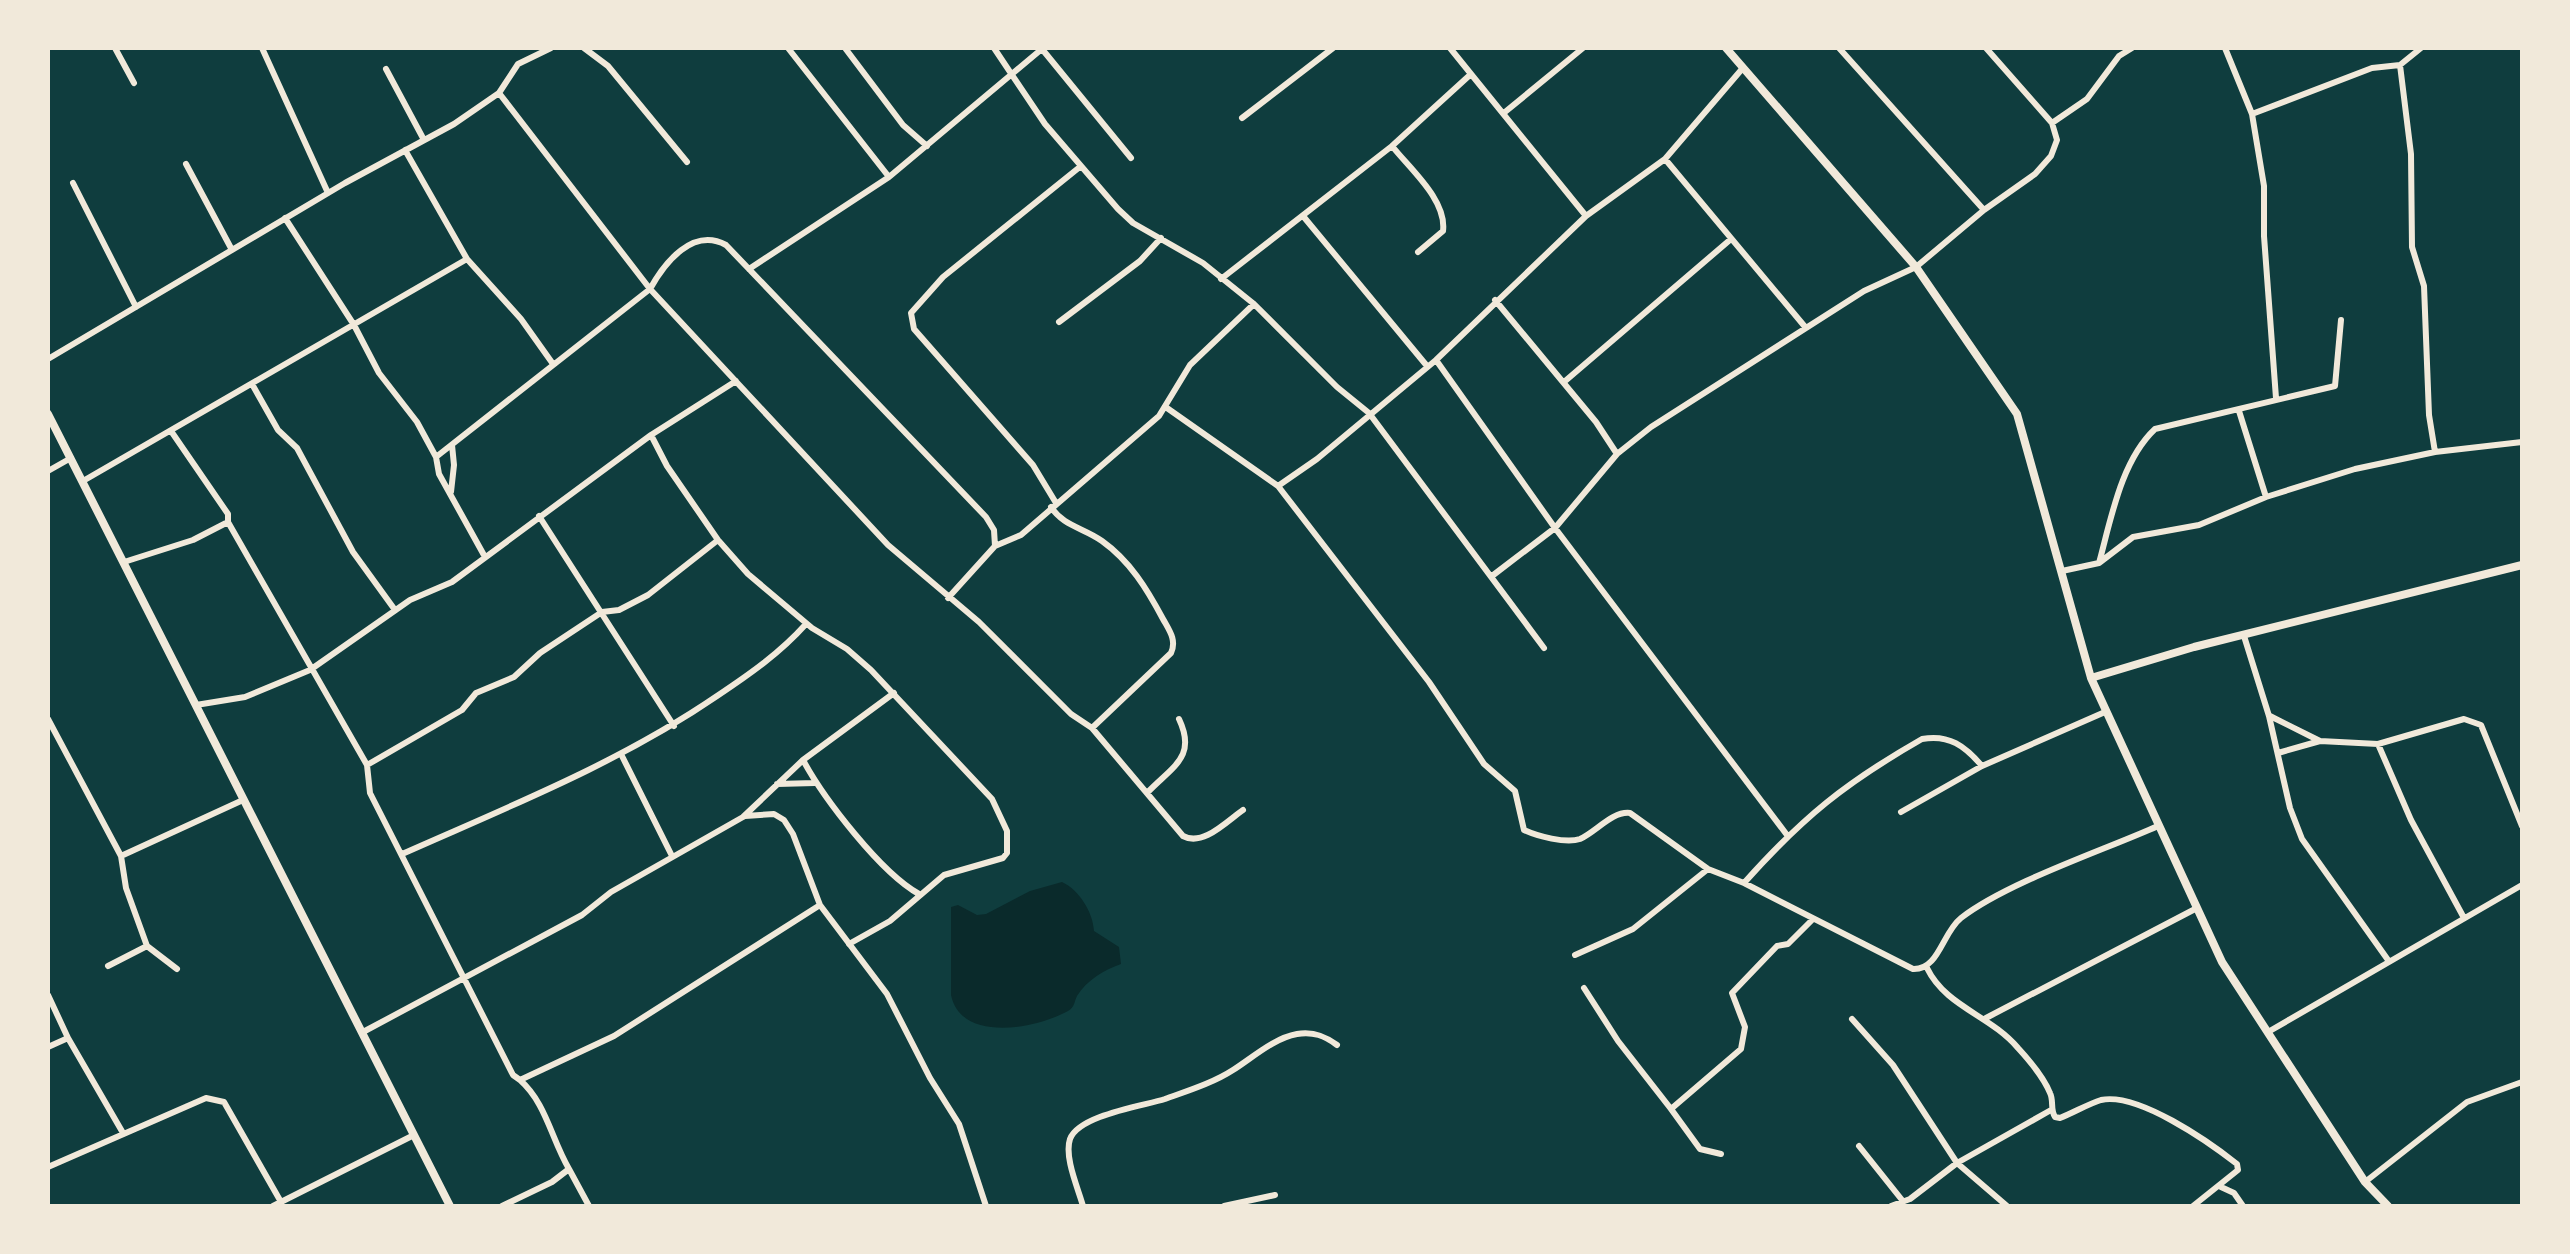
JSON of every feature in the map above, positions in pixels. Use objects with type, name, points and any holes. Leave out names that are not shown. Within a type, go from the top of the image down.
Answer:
[{"type":"street","points":[[115,48],[134,83]]},
{"type":"street","points":[[262,48],[328,193]]},
{"type":"street","points":[[48,359],[285,218],[424,140],[499,93],[518,64],[551,48]]},
{"type":"street","points":[[584,48],[608,66],[687,162]]},
{"type":"street","points":[[788,48],[889,177]]},
{"type":"street","points":[[845,48],[903,125],[927,146]]},
{"type":"street","points":[[994,48],[1009,74],[1081,166],[1126,216],[1192,255],[1254,304],[1337,387],[1369,413],[1544,648]]},
{"type":"street","points":[[749,269],[889,177],[1042,48],[1131,158]]},
{"type":"street","points":[[1242,118],[1333,48]]},
{"type":"street","points":[[1450,48],[1505,112],[1586,216]]},
{"type":"street","points":[[1505,112],[1583,48]]},
{"type":"street","points":[[1726,48],[1916,267],[2017,414],[2091,678],[2158,826],[2222,962],[2365,1182],[2388,1206]]},
{"type":"street","points":[[1839,48],[1984,210]]},
{"type":"street","points":[[1492,576],[1555,528],[1617,454],[1651,427],[1864,291],[1916,267],[1984,210],[2035,174],[2051,156],[2057,140],[2052,123],[1986,48]]},
{"type":"street","points":[[2052,123],[2087,99],[2119,56],[2132,48]]},
{"type":"street","points":[[2225,48],[2252,114],[2264,186],[2264,236],[2276,398]]},
{"type":"street","points":[[2252,114],[2372,68],[2400,65],[2421,48]]},
{"type":"street","points":[[2400,65],[2411,154],[2412,247],[2424,286],[2429,415],[2435,452]]},
{"type":"street","points":[[386,69],[424,140]]},
{"type":"street","points":[[1278,486],[1317,459],[1436,360],[1495,300],[1586,216],[1665,159],[1742,69]]},
{"type":"street","points":[[1221,279],[1392,146],[1471,74]]},
{"type":"street","points":[[499,93],[650,289],[876,532],[979,622],[1071,714],[1092,728],[1190,839],[1203,838],[1243,810]]},
{"type":"street","points":[[1392,146],[1436,201],[1444,223],[1443,231],[1418,252]]},
{"type":"street","points":[[405,150],[467,259],[521,319],[553,364]]},
{"type":"street","points":[[1665,159],[1806,328]]},
{"type":"street","points":[[186,164],[232,250]]},
{"type":"street","points":[[1081,166],[943,277],[911,313],[914,329],[1033,465],[1061,520],[1104,542],[1148,589],[1173,640],[1171,653],[1092,728]]},
{"type":"street","points":[[73,183],[136,307]]},
{"type":"street","points":[[1303,216],[1427,366]]},
{"type":"street","points":[[285,218],[354,325],[379,373],[417,422],[436,457],[439,474],[485,557]]},
{"type":"street","points":[[436,457],[650,289],[670,260],[703,238],[714,239],[726,245],[986,517],[994,530],[995,546]]},
{"type":"street","points":[[1059,322],[1140,261],[1161,238]]},
{"type":"street","points":[[1564,382],[1731,239]]},
{"type":"street","points":[[83,481],[467,259]]},
{"type":"street","points":[[1495,300],[1564,382],[1617,454]]},
{"type":"street","points":[[948,598],[995,546],[1021,535],[1167,408],[1190,365],[1254,304]]},
{"type":"street","points":[[2099,563],[2117,501],[2141,442],[2155,429],[2335,386],[2341,320]]},
{"type":"street","points":[[1436,360],[1555,528],[1787,835]]},
{"type":"street","points":[[196,705],[245,697],[310,670],[395,610],[452,582],[651,435],[736,381]]},
{"type":"street","points":[[252,384],[278,430],[297,448],[353,552],[395,610]]},
{"type":"street","points":[[1167,408],[1278,486],[1429,682],[1484,764],[1515,791],[1524,830],[1537,836],[1577,840],[1625,812],[1708,869],[1744,883],[1913,969],[1927,968]]},
{"type":"street","points":[[2239,411],[2266,497]]},
{"type":"street","points":[[48,414],[450,1206]]},
{"type":"street","points":[[171,431],[220,502],[310,670],[367,765],[370,793],[463,979],[513,1075],[537,1095],[552,1140],[589,1206]]},
{"type":"street","points":[[651,435],[667,466],[718,540],[748,574],[806,624],[847,649],[894,693],[992,799],[1007,831],[1007,853],[999,862],[960,868],[919,894],[890,921],[849,944]]},
{"type":"street","points":[[2062,571],[2099,563],[2133,537],[2199,525],[2266,497],[2355,469],[2435,452],[2522,442]]},
{"type":"street","points":[[451,492],[454,465],[452,445]]},
{"type":"street","points":[[48,471],[71,458]]},
{"type":"street","points":[[539,516],[674,726]]},
{"type":"street","points":[[124,562],[193,540],[228,522]]},
{"type":"street","points":[[367,765],[462,710],[476,693],[514,677],[540,653],[602,612],[619,610],[648,595],[718,540]]},
{"type":"street","points":[[2091,678],[2522,565]]},
{"type":"street","points":[[402,854],[622,756],[674,726],[783,650],[806,624]]},
{"type":"street","points":[[2244,636],[2269,716],[2290,808],[2302,839],[2388,960]]},
{"type":"street","points":[[363,1032],[389,1021],[418,999],[463,979],[582,915],[611,892],[743,817],[803,760],[894,693]]},
{"type":"street","points":[[1901,812],[1982,766],[2105,712]]},
{"type":"street","points":[[2269,716],[2320,741]]},
{"type":"street","points":[[48,719],[121,856],[126,888],[147,946],[177,969]]},
{"type":"street","points":[[1147,793],[1186,751],[1187,736],[1179,719]]},
{"type":"street","points":[[2278,753],[2320,741],[2378,744],[2464,719],[2481,725],[2522,826]]},
{"type":"street","points":[[1744,883],[1787,835],[1822,803],[1922,739],[1938,736],[1952,740],[1968,750],[1982,766]]},
{"type":"street","points":[[2378,744],[2411,820],[2464,918]]},
{"type":"street","points":[[622,756],[672,856]]},
{"type":"street","points":[[803,760],[815,783],[895,879],[919,894]]},
{"type":"street","points":[[777,784],[815,783]]},
{"type":"street","points":[[121,856],[243,800]]},
{"type":"street","points":[[743,817],[767,813],[784,820],[820,905],[887,994],[930,1078],[959,1124],[986,1206]]},
{"type":"street","points":[[1927,968],[1960,919],[2006,893],[2158,826]]},
{"type":"street","points":[[1575,955],[1633,929],[1708,869]]},
{"type":"street","points":[[2268,1032],[2522,885]]},
{"type":"street","points":[[520,1080],[614,1036],[820,905]]},
{"type":"street","points":[[1986,1018],[2197,908]]},
{"type":"street","points":[[1671,1109],[1741,1049],[1745,1027],[1732,993],[1777,946],[1788,944],[1812,920]]},
{"type":"street","points":[[108,966],[147,946]]},
{"type":"street","points":[[1927,968],[1935,985],[1951,999],[1986,1018],[2019,1049],[2052,1095],[2051,1110]]},
{"type":"street","points":[[1584,988],[1618,1041],[1700,1149],[1721,1154]]},
{"type":"street","points":[[48,995],[68,1038],[123,1133]]},
{"type":"street","points":[[1852,1019],[1893,1065],[1957,1163],[2007,1206]]},
{"type":"street","points":[[1083,1206],[1070,1152],[1071,1138],[1079,1128],[1118,1110],[1194,1088],[1232,1071],[1250,1056],[1294,1034],[1324,1035],[1337,1045]]},
{"type":"street","points":[[48,1047],[68,1038]]},
{"type":"street","points":[[2365,1182],[2467,1102],[2522,1082]]},
{"type":"street","points":[[48,1167],[206,1098],[216,1098],[224,1102],[277,1204],[414,1135]]},
{"type":"street","points":[[2051,1110],[2060,1118],[2102,1100],[2145,1109],[2193,1132],[2237,1164],[2238,1170],[2221,1187],[2193,1206]]},
{"type":"street","points":[[1891,1206],[1910,1199],[1957,1163],[2051,1110]]},
{"type":"street","points":[[1859,1146],[1902,1200]]},
{"type":"street","points":[[502,1206],[552,1182],[569,1169]]},
{"type":"street","points":[[2221,1187],[2234,1193],[2243,1206]]},
{"type":"street","points":[[1224,1206],[1275,1195]]},
{"type":"water","points":[[1062,882],[1084,902],[1094,931],[1119,947],[1121,964],[1091,980],[1068,1011],[1038,1023],[1001,1028],[969,1020],[958,1010],[951,995],[951,907],[958,905],[977,915],[986,914],[1030,891]]}]
